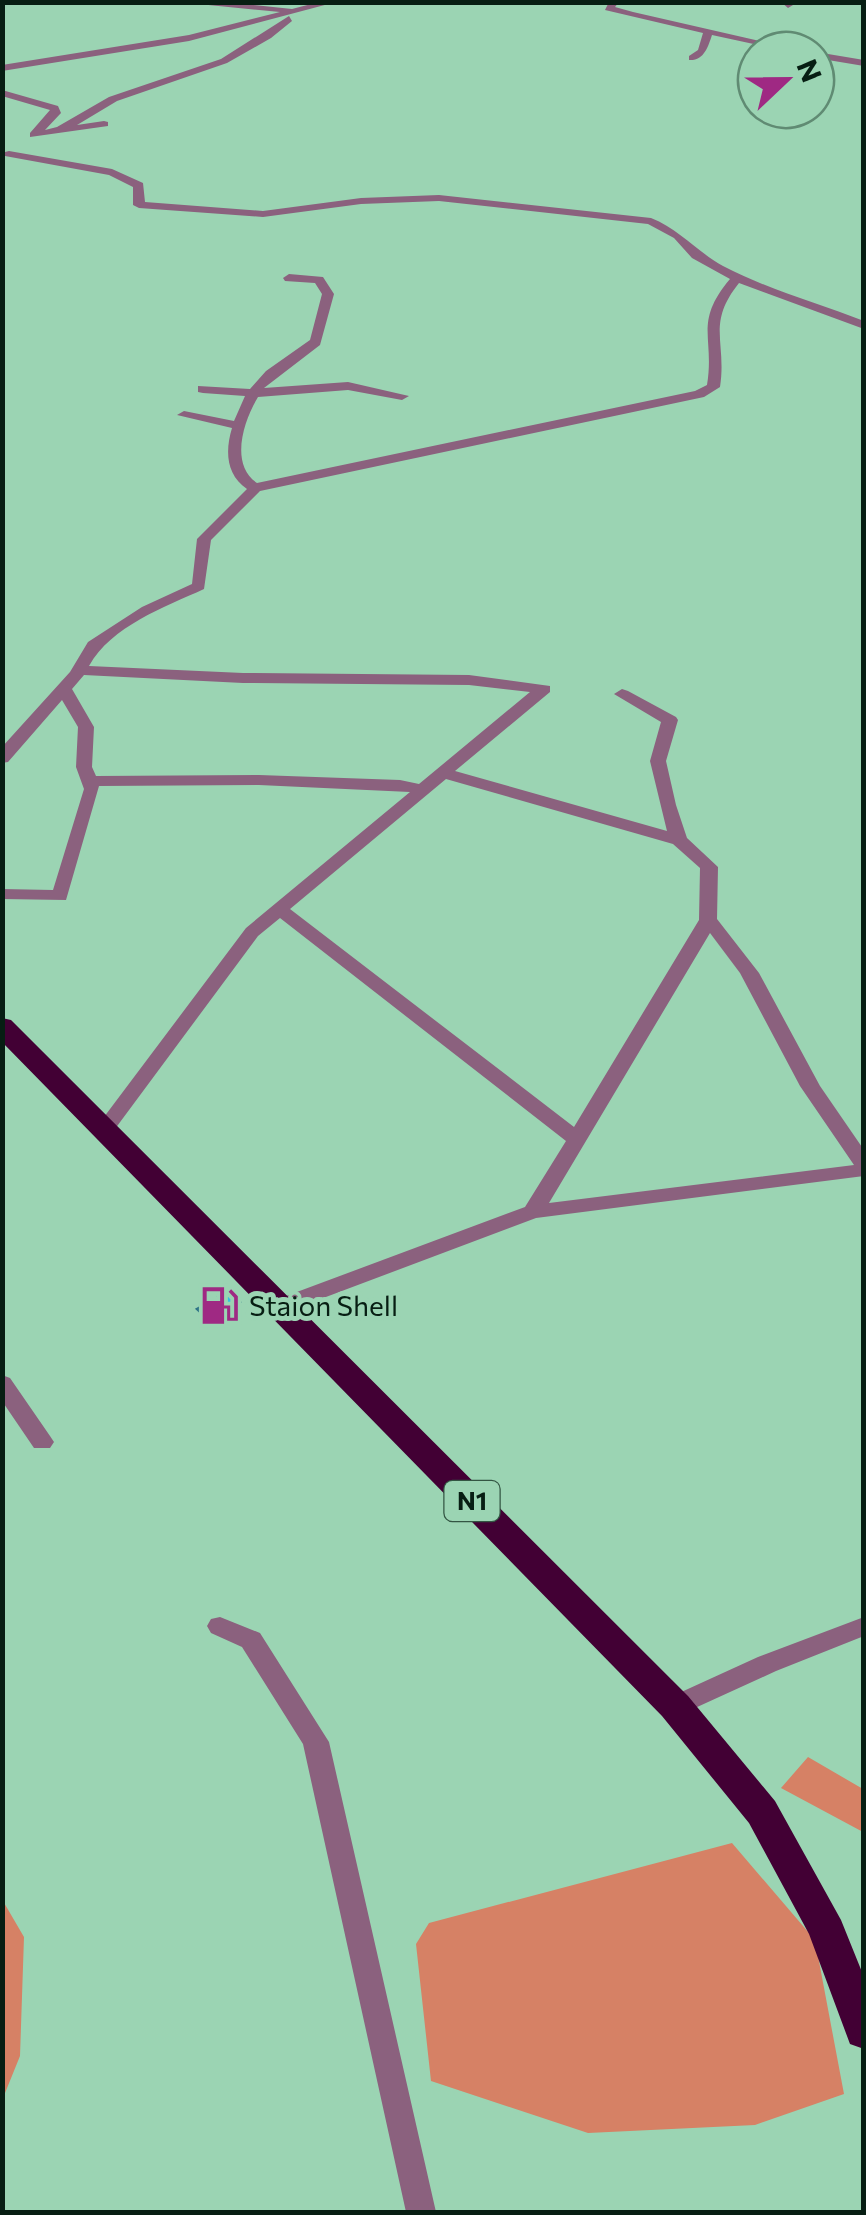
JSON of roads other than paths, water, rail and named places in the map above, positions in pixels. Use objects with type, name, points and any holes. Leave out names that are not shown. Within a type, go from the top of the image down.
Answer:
[{"type":"highway","name":"N1","points":[[2,1026],[676,1706],[762,1812],[828,1931],[864,2032]]},
{"type":"street","points":[[182,2],[302,12]]},
{"type":"street","points":[[2,68],[189,38],[332,2]]},
{"type":"street","points":[[638,2],[608,8],[707,34],[736,37]]},
{"type":"street","points":[[60,130],[113,98],[224,61],[302,12]]},
{"type":"street","points":[[692,58],[702,51],[707,34]]},
{"type":"street","points":[[836,58],[864,62]]},
{"type":"street","points":[[2,93],[54,108],[50,121],[6,156]]},
{"type":"street","points":[[34,135],[104,124]]},
{"type":"street","points":[[6,156],[112,172],[139,185],[140,205],[263,214],[439,198],[651,221],[678,236],[696,256],[737,278],[864,325]]},
{"type":"street","points":[[289,278],[319,280],[328,294],[316,342],[267,377],[253,393],[234,447],[235,471],[242,484],[255,488],[700,394],[713,387],[717,369],[709,332],[715,301],[737,278]]},
{"type":"street","points":[[830,314],[864,311]]},
{"type":"street","points":[[203,389],[253,393],[348,386],[402,396]]},
{"type":"street","points":[[184,414],[241,426]]},
{"type":"street","points":[[2,758],[64,689],[93,645],[147,610],[199,586],[204,539],[255,488]]},
{"type":"street","points":[[79,670],[243,678],[469,680],[544,689],[252,932],[105,1129]]},
{"type":"street","points":[[2,894],[60,896],[92,790],[84,767],[86,726],[64,689]]},
{"type":"street","points":[[622,694],[670,720],[658,761],[679,840]]},
{"type":"street","points":[[443,774],[679,840],[709,867],[708,920],[533,1212]]},
{"type":"street","points":[[89,781],[259,780],[400,785],[422,790]]},
{"type":"street","points":[[279,909],[575,1138]]},
{"type":"street","points":[[278,1306],[533,1212],[864,1168],[804,1076],[777,1020],[726,938],[708,920]]},
{"type":"street","points":[[2,1383],[42,1442]]},
{"type":"street","points":[[220,1626],[251,1640],[316,1742],[422,2212]]},
{"type":"street","points":[[676,1706],[767,1664],[864,1626]]},
{"type":"place","name":"Staion Shell","points":[[219,1306]]}]
